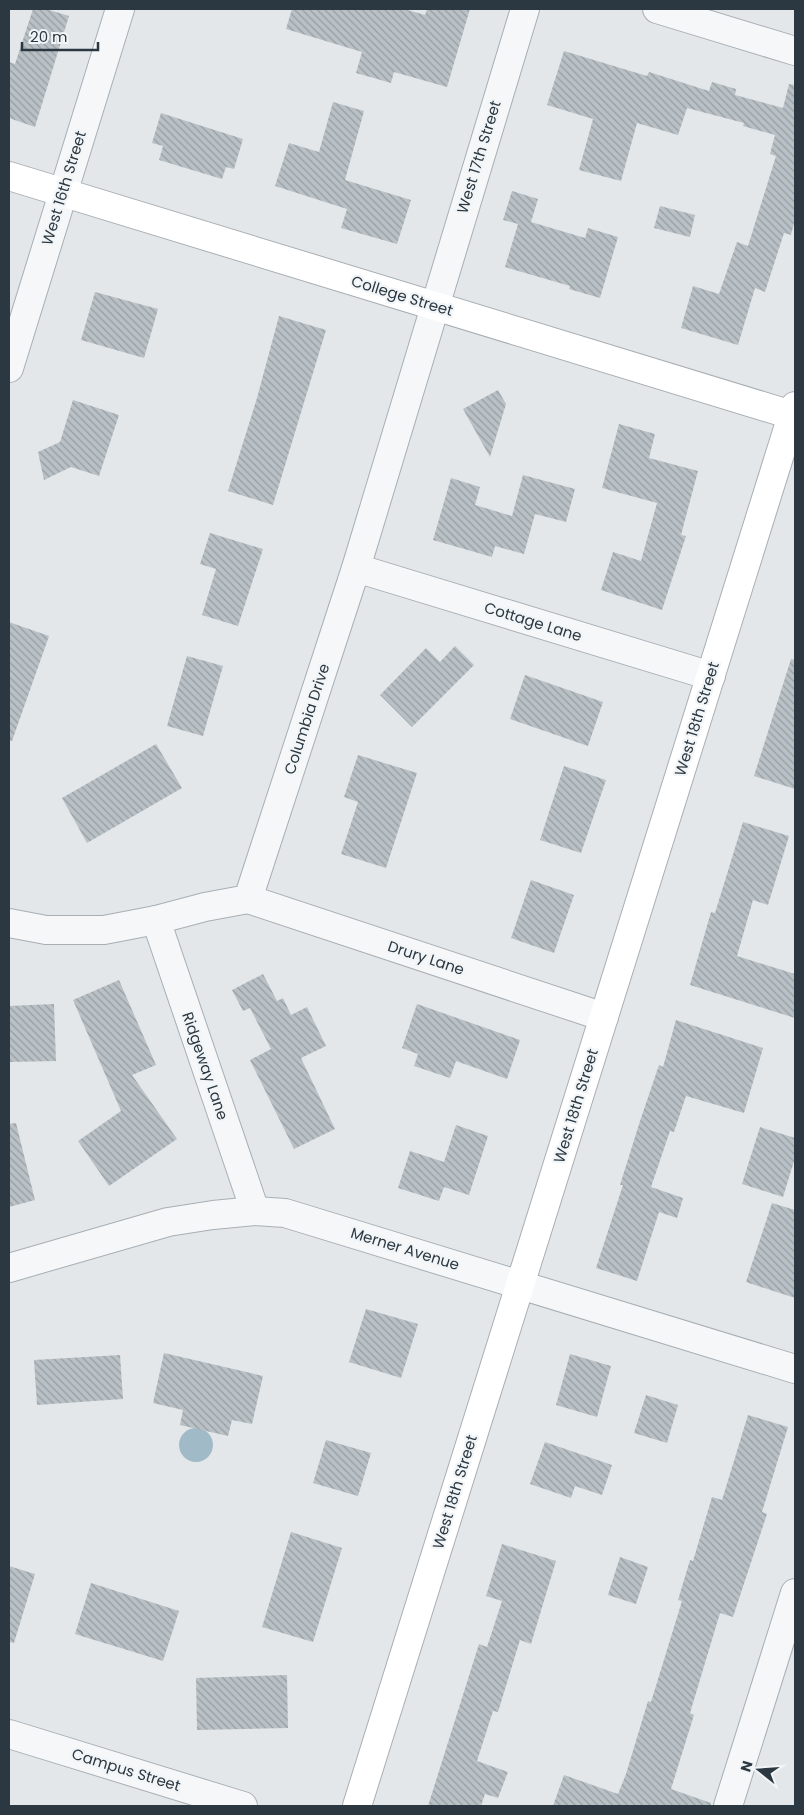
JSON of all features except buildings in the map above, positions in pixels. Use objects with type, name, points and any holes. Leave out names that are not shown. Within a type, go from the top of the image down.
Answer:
[{"type":"main road","name":"College Street","points":[[9,176],[434,306],[794,412]]},
{"type":"main road","name":"West 18th Street","points":[[357,1806],[794,412]]},
{"type":"street","name":"West 16th Street","points":[[9,368],[120,9]]},
{"type":"street","name":"West 17th Street","points":[[434,306],[525,9]]},
{"type":"street","points":[[657,9],[795,51]]},
{"type":"street","name":"Columbia Drive","points":[[248,899],[356,568],[434,306]]},
{"type":"street","name":"Cottage Lane","points":[[356,568],[711,676]]},
{"type":"street","points":[[9,923],[46,930],[104,930],[156,920],[205,906],[248,899]]},
{"type":"street","name":"Drury Lane","points":[[248,899],[604,1017]]},
{"type":"street","name":"Ridgeway Lane","points":[[156,920],[255,1211]]},
{"type":"street","name":"Merner Avenue","points":[[9,1268],[168,1222],[255,1211],[285,1213],[795,1369]]},
{"type":"street","points":[[728,1806],[795,1593]]},
{"type":"street","name":"Campus Street","points":[[9,1734],[244,1806]]},
{"type":"water","points":[[196,1428],[208,1433],[213,1445],[208,1457],[196,1462],[184,1457],[179,1445],[184,1433]]}]
